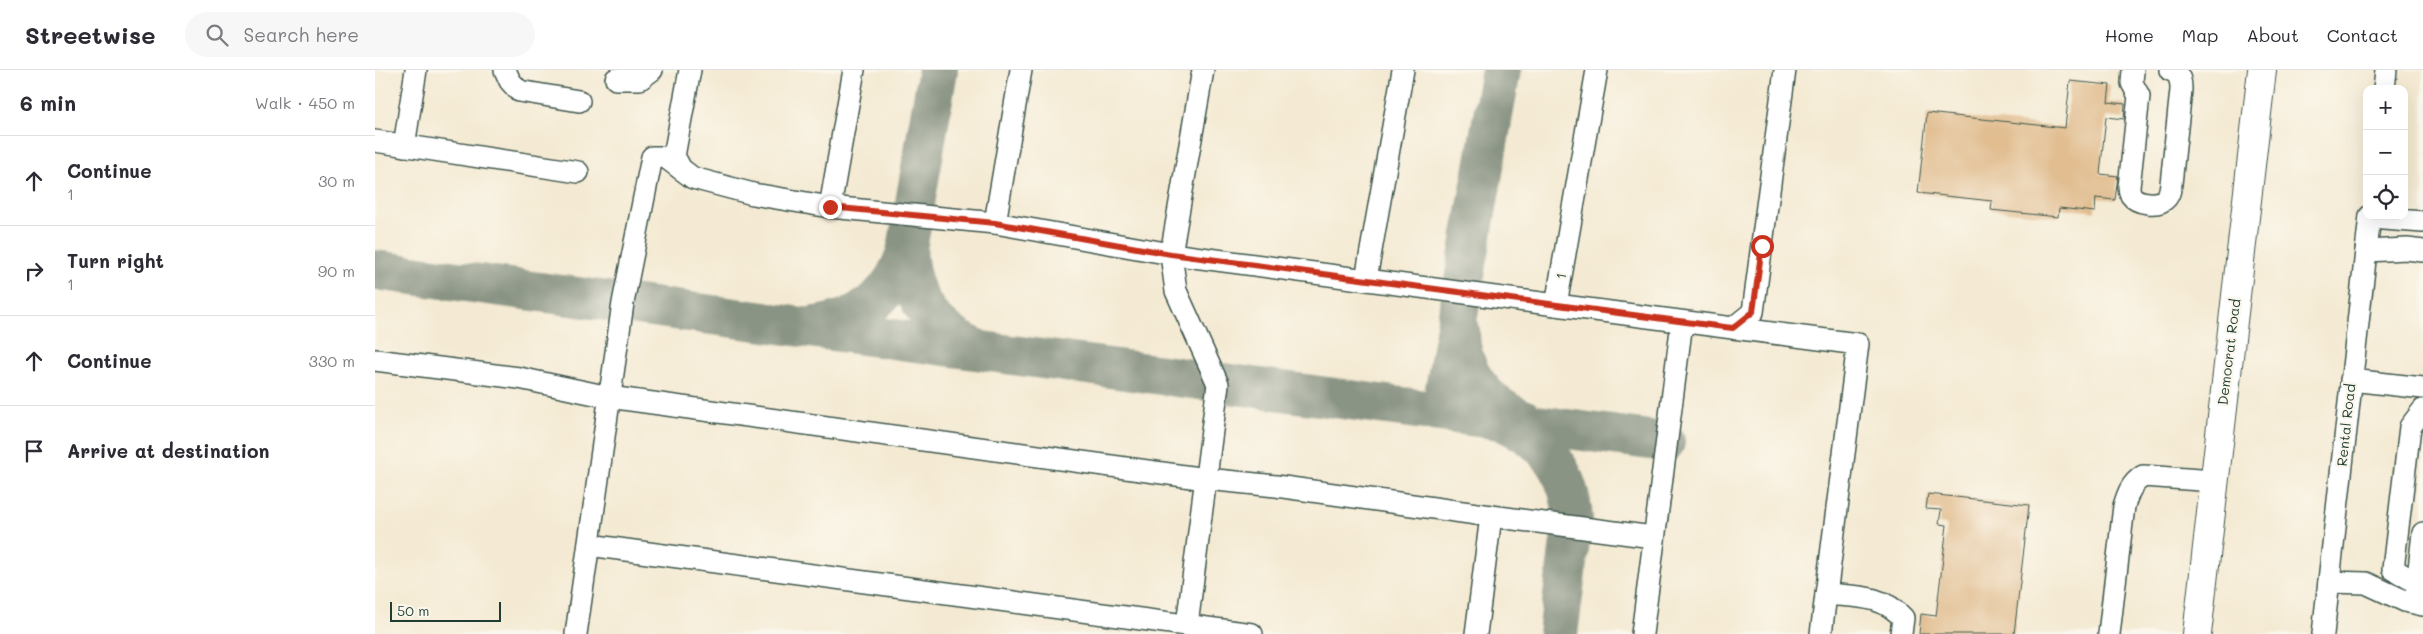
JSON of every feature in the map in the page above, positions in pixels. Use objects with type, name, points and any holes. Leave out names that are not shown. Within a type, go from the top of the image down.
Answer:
[{"type":"main road","name":"Democrat Road","points":[[2197,634],[2261,70]]},
{"type":"street","points":[[404,146],[416,70]]},
{"type":"street","points":[[505,70],[510,81],[519,91],[579,101]]},
{"type":"street","points":[[616,79],[640,79],[652,70]]},
{"type":"street","points":[[681,169],[674,156],[690,70]]},
{"type":"street","points":[[830,207],[854,70]]},
{"type":"street","points":[[995,223],[1021,70]]},
{"type":"street","points":[[1187,625],[1218,384],[1177,291],[1171,254],[1203,70]]},
{"type":"street","points":[[1366,279],[1403,70]]},
{"type":"street","name":"1","points":[[1556,305],[1597,70]]},
{"type":"street","points":[[1733,328],[1753,312],[1785,70]]},
{"type":"street","points":[[2133,70],[2132,83],[2139,96],[2129,187],[2131,196],[2138,201],[2158,203],[2164,201],[2171,184],[2181,90],[2181,81],[2177,74],[2170,70]]},
{"type":"street","points":[[2384,85],[2386,70]]},
{"type":"street","points":[[375,141],[577,172]]},
{"type":"street","points":[[576,634],[623,303],[652,157],[665,157],[693,178],[744,192],[830,207],[995,223],[1171,254],[1858,344],[1821,634]]},
{"type":"street","name":"Rental Road","points":[[2324,634],[2370,220]]},
{"type":"street","points":[[2402,220],[2423,222]]},
{"type":"street","points":[[2366,251],[2407,249],[2423,251]]},
{"type":"street","points":[[1641,634],[1682,322]]},
{"type":"street","points":[[375,360],[519,378],[609,397],[1206,480],[1275,486],[1653,537]]},
{"type":"street","points":[[2351,380],[2423,388]]},
{"type":"street","points":[[2417,583],[2393,569],[2410,427],[2423,410]]},
{"type":"street","points":[[2109,634],[2124,506],[2129,490],[2143,476],[2215,481]]},
{"type":"street","points":[[1476,634],[1491,516]]},
{"type":"street","points":[[2329,582],[2366,583],[2405,601],[2419,605],[2417,583],[2423,533]]},
{"type":"street","points":[[589,546],[1165,628],[1187,625],[1252,634]]},
{"type":"street","points":[[1826,594],[1881,600],[1893,607],[1903,618],[1901,634]]},
{"type":"building","points":[[2070,81],[2110,85],[2108,102],[2125,104],[2124,119],[2106,117],[2100,174],[2118,176],[2115,200],[2096,198],[2095,212],[2059,208],[2058,217],[1991,210],[1992,201],[1918,193],[1927,113],[2065,128]]},
{"type":"building","points":[[1928,494],[2029,505],[2014,634],[1919,634],[1921,614],[1936,616],[1947,525],[1939,524],[1941,510],[1926,509]]},
{"type":"taxiway","points":[[815,326],[832,323],[862,311],[884,292],[901,265],[907,249],[938,70]]},
{"type":"taxiway","points":[[1441,412],[1501,70]]},
{"type":"taxiway","points":[[907,249],[913,282],[925,309],[946,331],[975,348]]},
{"type":"taxiway","points":[[375,270],[1665,442]]},
{"type":"taxiway","points":[[1460,330],[1464,359],[1478,385],[1499,406],[1525,420]]},
{"type":"taxiway","points":[[1506,423],[1521,430],[1533,439],[1554,461],[1567,488],[1571,503],[1573,519],[1558,634]]},
{"type":"route","points":[[830,207],[995,223],[1171,254],[1733,328],[1753,312],[1762,246]]}]
